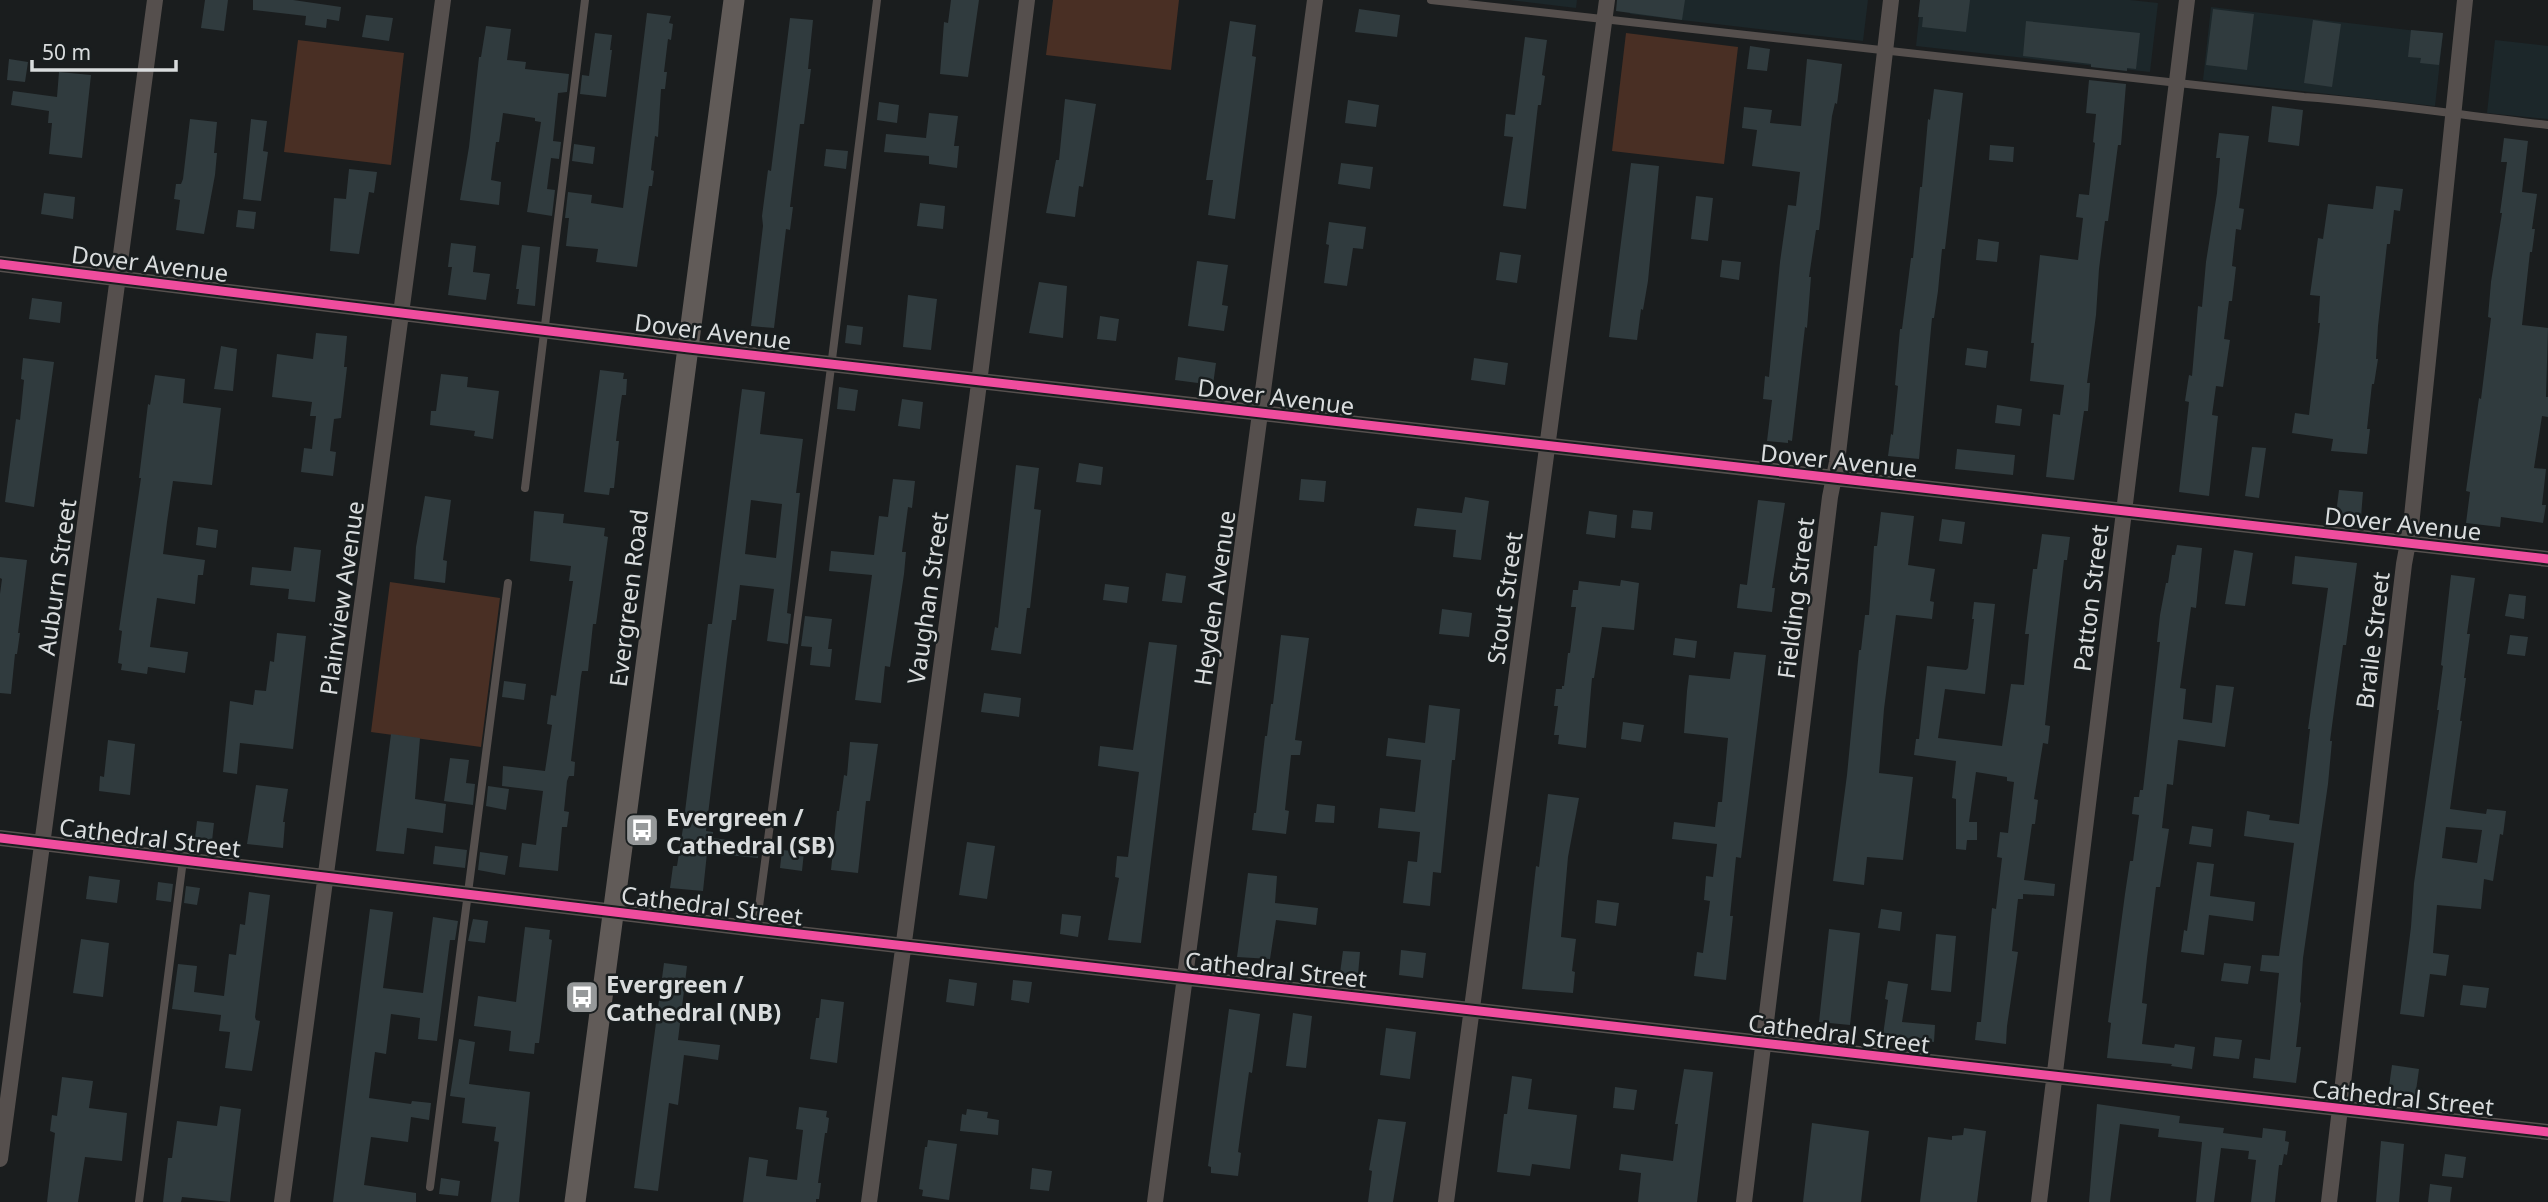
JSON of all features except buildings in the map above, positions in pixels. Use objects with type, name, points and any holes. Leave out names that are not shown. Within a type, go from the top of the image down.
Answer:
[{"type":"street","name":"Auburn Street","points":[[0,1159],[155,0]]},
{"type":"street","name":"Plainview Avenue","points":[[282,1202],[443,0]]},
{"type":"street","name":"Evergreen Road","points":[[575,1202],[734,0]]},
{"type":"street","name":"Vaughan Street","points":[[869,1202],[1027,0]]},
{"type":"street","name":"Heyden Avenue","points":[[1156,1202],[1315,0]]},
{"type":"street","name":"Stout Street","points":[[1446,1202],[1606,0]]},
{"type":"street","name":"Fielding Street","points":[[1744,1202],[1891,0]]},
{"type":"street","name":"Patton Street","points":[[2039,1202],[2187,0]]},
{"type":"street","name":"Braile Street","points":[[2329,1202],[2408,543],[2465,0]]},
{"type":"street","name":"Dover Avenue","points":[[0,264],[688,348],[2548,559]]},
{"type":"street","name":"Cathedral Street","points":[[0,838],[614,913],[2548,1132]]},
{"type":"lane","points":[[525,488],[585,0]]},
{"type":"lane","points":[[756,929],[877,0]]},
{"type":"lane","points":[[1431,0],[2349,100],[2548,125]]},
{"type":"lane","points":[[430,1187],[508,583]]},
{"type":"lane","points":[[139,1202],[183,860]]},
{"type":"shaded area","points":[[1053,0],[1179,0],[1171,70],[1046,55]]},
{"type":"shaded area","points":[[1510,0],[1577,0],[1576,8]]},
{"type":"shaded area","points":[[1631,0],[1868,0],[1863,41],[1630,14]]},
{"type":"shaded area","points":[[1921,0],[2130,0],[2158,3],[2150,72],[1916,46]]},
{"type":"shaded area","points":[[2211,7],[2443,34],[2435,106],[2203,80]]},
{"type":"shaded area","points":[[1626,33],[1738,47],[1724,164],[1612,151]]},
{"type":"shaded area","points":[[298,40],[404,53],[391,165],[284,152]]},
{"type":"shaded area","points":[[2495,40],[2548,46],[2548,119],[2487,113]]},
{"type":"shaded area","points":[[390,582],[500,598],[481,747],[371,732]]},
{"type":"cycle path","points":[[0,264],[689,348],[2548,559]]},
{"type":"cycle path","points":[[0,838],[756,929],[2548,1132]]},
{"type":"place","name":"Evergreen / Cathedral (SB)","points":[[642,830]]},
{"type":"place","name":"Evergreen / Cathedral (NB)","points":[[582,997]]}]
